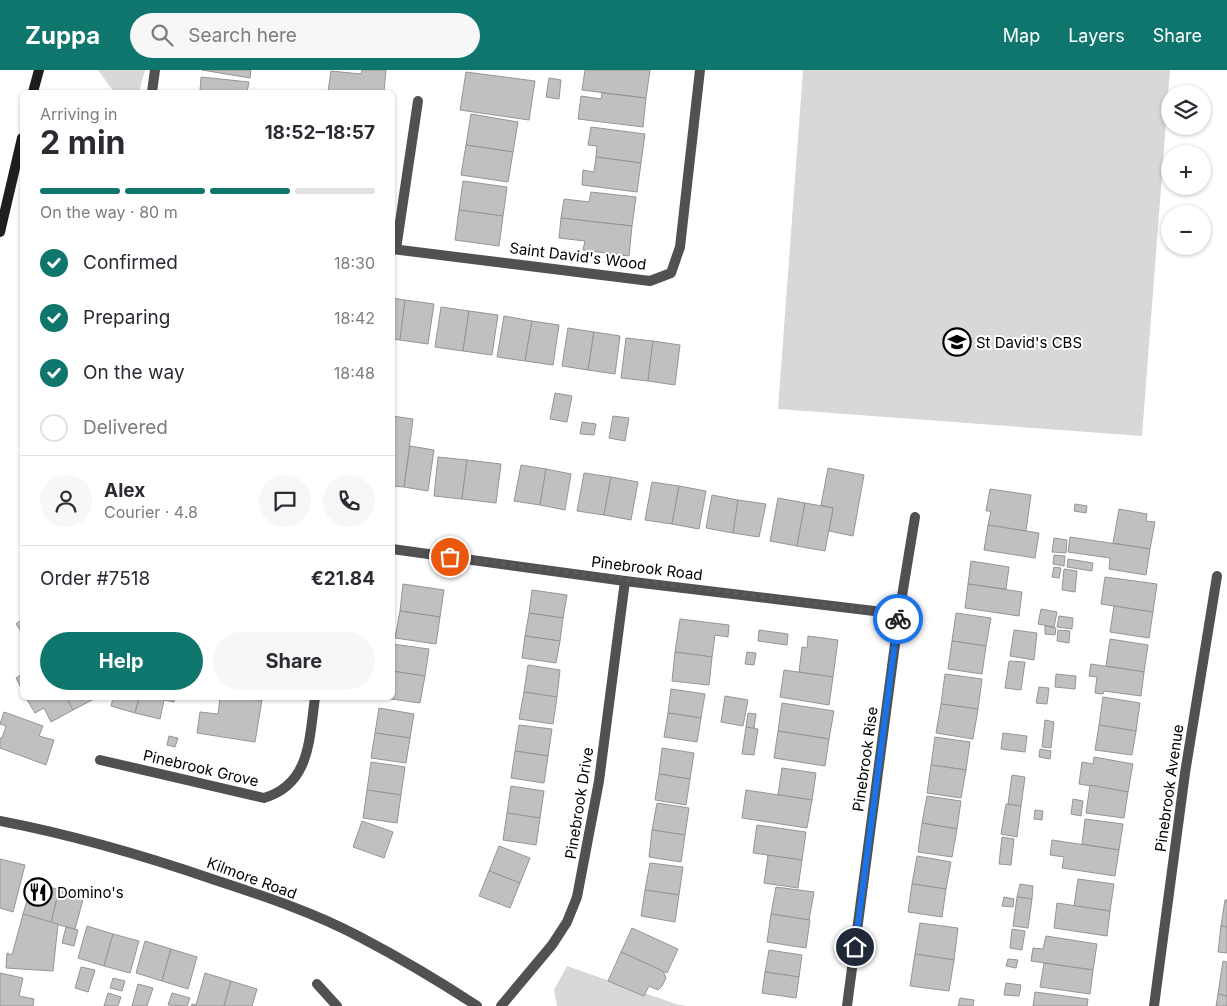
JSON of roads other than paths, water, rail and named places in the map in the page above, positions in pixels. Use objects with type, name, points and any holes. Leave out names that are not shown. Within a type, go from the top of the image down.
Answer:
[{"type":"main road","points":[[34,90],[39,70]]},
{"type":"main road","points":[[0,232],[20,147]]},
{"type":"street","points":[[152,90],[156,70]]},
{"type":"street","name":"Saint David's Wood","points":[[395,249],[650,281],[671,273],[680,247],[700,70]]},
{"type":"street","name":"Saint David's Wood","points":[[395,243],[418,101]]},
{"type":"street","name":"Pinebrook Rise","points":[[847,1006],[899,614],[915,517]]},
{"type":"street","name":"Pinebrook Road","points":[[395,549],[625,581],[899,614]]},
{"type":"street","name":"Pinebrook Avenue","points":[[1154,1006],[1185,773],[1217,576]]},
{"type":"street","name":"Pinebrook Drive","points":[[501,1006],[552,945],[567,922],[577,897],[599,781],[625,581]]},
{"type":"street","name":"Pinebrook Grove","points":[[100,760],[264,798],[287,788],[301,772],[306,754],[315,700]]},
{"type":"street","name":"Kilmore Road","points":[[0,821],[43,829],[142,855],[266,897],[359,936],[478,1006]]},
{"type":"street","points":[[317,984],[337,1006]]},
{"type":"place","name":"St David's CBS","points":[[957,342]]},
{"type":"place","name":"Domino's","points":[[38,892]]}]
